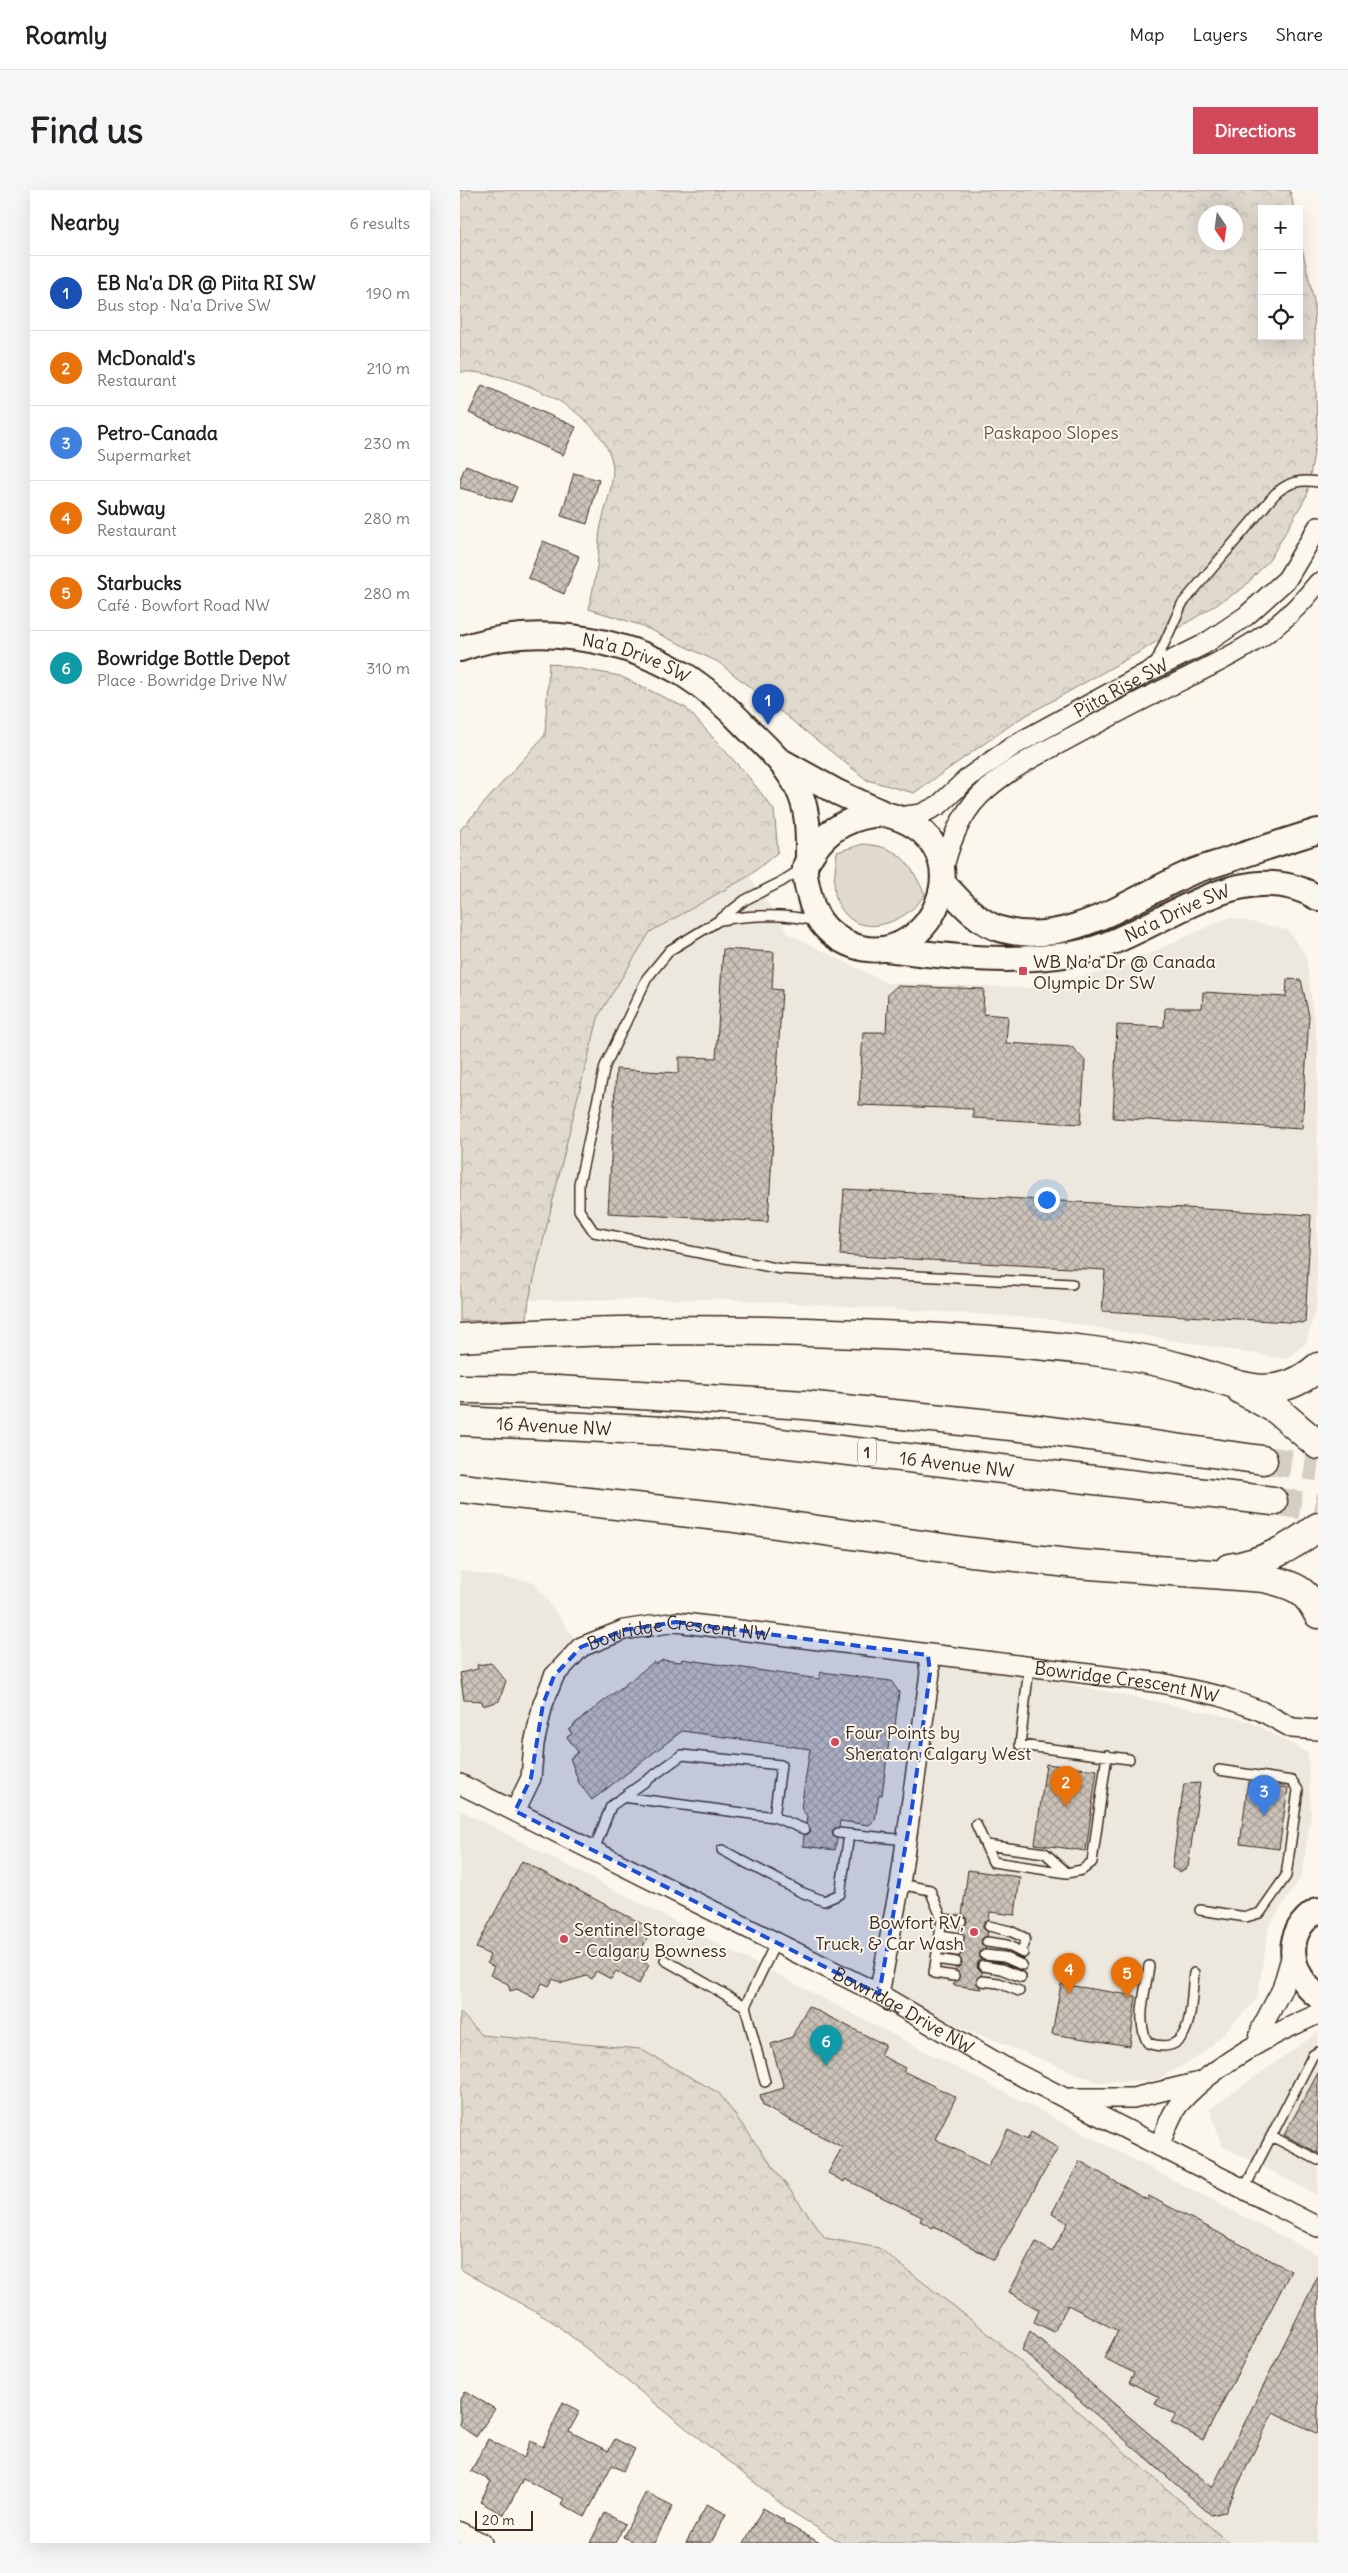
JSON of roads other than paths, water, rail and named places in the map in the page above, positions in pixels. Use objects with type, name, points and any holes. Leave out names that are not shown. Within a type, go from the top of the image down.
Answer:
[{"type":"highway","points":[[460,1338],[607,1330],[747,1330],[941,1337],[1127,1356],[1185,1368],[1253,1389],[1281,1388],[1306,1376],[1318,1366]]},
{"type":"highway","points":[[1227,1382],[1277,1410],[1318,1445]]},
{"type":"highway","name":"16 Avenue NW","points":[[460,1389],[557,1390],[861,1410],[1030,1428],[1263,1460]]},
{"type":"highway","name":"16 Avenue NW","points":[[460,1421],[646,1430],[746,1438],[1273,1501]]},
{"type":"highway","points":[[460,1488],[727,1517],[971,1552],[1170,1572],[1246,1576],[1294,1585],[1306,1595],[1318,1614]]},
{"type":"highway","points":[[1170,1572],[1216,1569],[1259,1561],[1286,1550],[1318,1528]]},
{"type":"street","name":"Piita Rise SW","points":[[892,816],[921,814],[940,805],[969,777],[1013,746],[1150,671],[1203,645],[1246,616],[1287,579],[1318,527]]},
{"type":"street","name":"Piita Rise SW","points":[[944,876],[950,843],[960,822],[986,790],[1026,761],[1155,693],[1222,663],[1262,638],[1300,606],[1318,583]]},
{"type":"street","name":"Na'a Drive SW","points":[[460,649],[480,642],[538,635],[595,641],[641,654],[684,675],[722,703],[781,761],[798,789],[807,816],[807,863]]},
{"type":"street","name":"Na'a Drive SW","points":[[781,761],[838,792],[892,816]]},
{"type":"street","points":[[864,816],[892,816],[917,827],[933,844],[944,876],[941,898],[927,922],[908,938],[886,949],[862,948],[839,939],[820,922],[808,893],[807,863],[823,839],[844,823],[864,816]]},
{"type":"street","name":"Na'a Drive SW","points":[[944,876],[973,914],[999,929],[1030,934],[1066,928],[1090,921],[1130,904],[1186,874],[1318,832]]},
{"type":"street","name":"Na'a Drive SW","points":[[886,949],[948,957],[1020,960],[1074,954],[1137,930],[1198,900],[1251,884],[1295,887],[1318,898]]},
{"type":"street","name":"Bowridge Crescent NW","points":[[515,1811],[531,1778],[534,1744],[542,1704],[554,1676],[580,1647],[624,1630],[676,1622],[1161,1683],[1220,1696],[1261,1711],[1292,1728],[1318,1730]]},
{"type":"street","points":[[879,1994],[900,1884],[930,1673],[928,1655]]},
{"type":"street","name":"Bowridge Drive NW","points":[[460,1784],[879,1994],[1006,2068],[1318,2227]]},
{"type":"street","points":[[1258,2043],[1261,2029],[1282,1989],[1299,1929],[1311,1915],[1318,1898]]},
{"type":"street","points":[[1293,1948],[1294,1963],[1299,1977],[1318,1996]]},
{"type":"street","points":[[1159,2146],[1178,2105],[1204,2082],[1258,2043],[1318,2014]]},
{"type":"street","points":[[1065,2098],[1133,2098],[1204,2082]]},
{"type":"street","points":[[460,2532],[482,2543]]},
{"type":"lane","points":[[1150,671],[1160,656],[1182,604],[1275,494],[1290,482],[1318,482]]},
{"type":"lane","points":[[807,863],[780,882],[745,900],[718,921],[695,933],[670,950],[646,978],[605,1066],[580,1184],[579,1210],[594,1232],[781,1269],[1072,1284]]},
{"type":"lane","points":[[718,921],[754,915],[794,916],[820,922]]},
{"type":"lane","points":[[1029,1667],[1020,1745],[1129,1758]]},
{"type":"lane","points":[[594,1850],[611,1806],[682,1755],[781,1765],[774,1817]]},
{"type":"lane","points":[[976,1824],[993,1862],[1067,1873],[1082,1870],[1092,1862],[1107,1755]]},
{"type":"lane","points":[[1200,1910],[1246,1917],[1260,1913],[1286,1876],[1298,1790],[1292,1781],[1219,1770]]},
{"type":"lane","points":[[623,1797],[774,1817],[804,1829]]},
{"type":"lane","points":[[838,1833],[906,1840]]},
{"type":"lane","points":[[722,1850],[801,1892],[824,1901],[840,1894],[849,1835]]},
{"type":"lane","points":[[986,1845],[1045,1853],[1067,1873]]},
{"type":"lane","points":[[900,1884],[930,1890],[942,1919],[934,1973],[954,1976]]},
{"type":"lane","points":[[942,1919],[961,1922]]},
{"type":"lane","points":[[987,1942],[1024,1949],[1025,1938],[1010,1931],[988,1926]]},
{"type":"lane","points":[[940,1935],[959,1938]]},
{"type":"lane","points":[[765,2082],[744,2006],[776,1942]]},
{"type":"lane","points":[[938,1948],[958,1951]]},
{"type":"lane","points":[[985,1955],[1004,1957],[1022,1965]]},
{"type":"lane","points":[[936,1959],[956,1962]]},
{"type":"lane","points":[[665,1960],[744,2006]]},
{"type":"lane","points":[[984,1966],[1002,1969],[1020,1977]]},
{"type":"lane","points":[[1149,1966],[1141,2022],[1142,2033],[1148,2043],[1160,2047],[1172,2046],[1182,2038],[1188,2027],[1194,1973]]},
{"type":"lane","points":[[982,1980],[999,1983],[1019,1991]]},
{"type":"lane","points":[[1244,2189],[1313,2055],[1318,2052]]},
{"type":"lane","points":[[1271,2136],[1318,2160]]},
{"type":"tunnel","points":[[1263,1460],[1318,1467]]},
{"type":"tunnel","points":[[1273,1501],[1318,1508]]},
{"type":"place","name":"EB Na'a DR @ Piita RI SW","points":[[768,725]]},
{"type":"place","name":"WB Na'a Dr @ Canada Olympic Dr SW","points":[[1023,971]]},
{"type":"place","name":"Four Points by Sheraton Calgary West","points":[[835,1742]]},
{"type":"place","name":"McDonald's","points":[[1066,1807]]},
{"type":"place","name":"Petro-Canada","points":[[1264,1816]]},
{"type":"place","name":"Bowfort RV, Truck, & Car Wash","points":[[974,1932]]},
{"type":"place","name":"Sentinel Storage - Calgary Bowness","points":[[564,1939]]},
{"type":"place","name":"Subway","points":[[1069,1994]]},
{"type":"place","name":"Starbucks","points":[[1127,1998]]},
{"type":"place","name":"Bowridge Bottle Depot","points":[[826,2066]]},
{"type":"park label","name":"Paskapoo Slopes","points":[[1051,432]]}]
